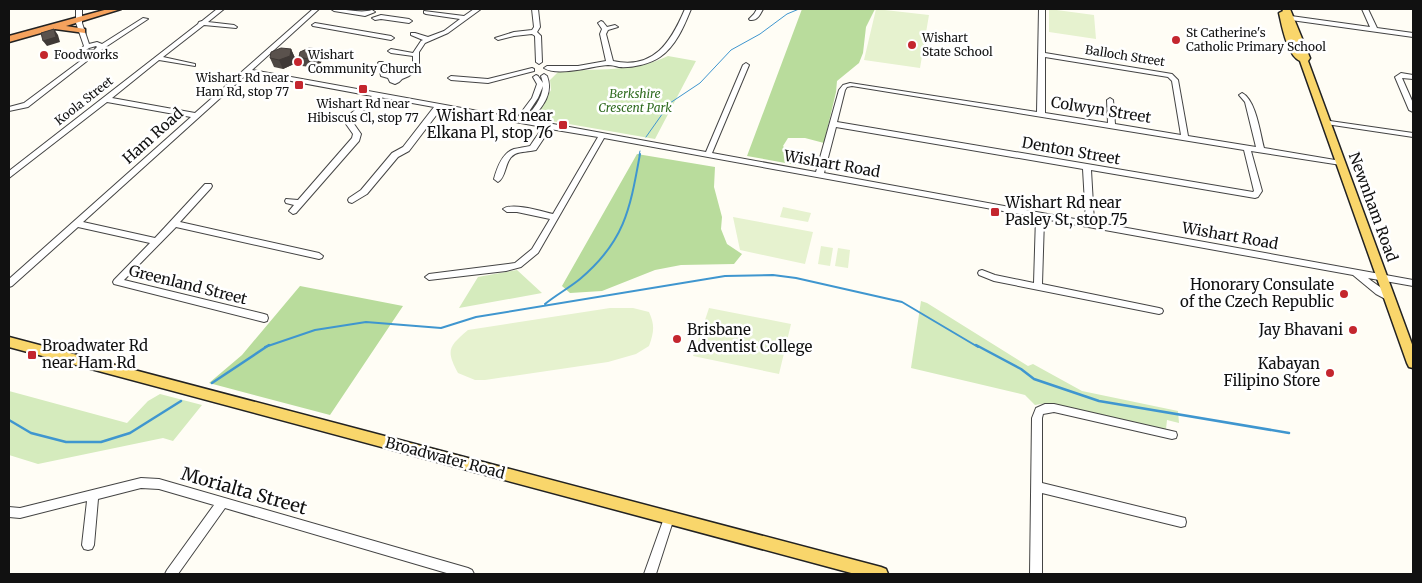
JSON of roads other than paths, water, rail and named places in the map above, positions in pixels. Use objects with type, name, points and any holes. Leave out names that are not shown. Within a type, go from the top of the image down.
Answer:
[{"type":"highway","points":[[9,35],[80,21],[99,9]]},
{"type":"highway","points":[[9,39],[80,21],[117,9]]},
{"type":"main road","name":"Newnham Road","points":[[1284,9],[1291,18],[1306,58],[1304,61]]},
{"type":"main road","name":"Newnham Road","points":[[1284,9],[1289,38],[1299,57],[1304,61],[1413,363]]},
{"type":"main road","name":"Broadwater Road","points":[[9,342],[881,574]]},
{"type":"street","name":"Koola Street","points":[[9,175],[221,9]]},
{"type":"street","name":"Ham Road","points":[[9,284],[316,9]]},
{"type":"street","points":[[334,9],[365,14],[372,13],[381,17],[410,21]]},
{"type":"street","points":[[382,63],[383,75],[391,77],[391,80],[399,80],[400,77],[407,75],[416,68],[416,55],[420,46],[427,39],[446,32],[478,9]]},
{"type":"street","points":[[534,32],[537,27],[535,9]]},
{"type":"street","points":[[451,78],[488,81],[534,73],[544,69],[602,66],[610,63],[619,65],[640,63],[662,54],[688,9]]},
{"type":"street","points":[[752,19],[760,9]]},
{"type":"street","points":[[1040,114],[1042,9]]},
{"type":"street","points":[[1365,9],[1374,29]]},
{"type":"street","points":[[426,12],[465,18]]},
{"type":"street","points":[[364,33],[375,22],[372,13]]},
{"type":"street","points":[[1291,18],[1413,35]]},
{"type":"street","points":[[89,49],[97,50],[100,46],[113,40],[145,19]]},
{"type":"street","points":[[9,109],[26,105],[85,60],[89,49],[80,21]]},
{"type":"street","points":[[201,23],[234,27]]},
{"type":"street","points":[[316,26],[391,38]]},
{"type":"street","points":[[610,63],[602,34],[603,26],[615,27]]},
{"type":"street","points":[[498,38],[534,32]]},
{"type":"street","points":[[522,122],[548,91],[538,36],[534,32]]},
{"type":"street","points":[[413,34],[427,39]]},
{"type":"street","points":[[391,51],[416,55]]},
{"type":"street","name":"Balloch Street","points":[[1041,54],[1170,75],[1175,80],[1185,137]]},
{"type":"street","points":[[157,58],[193,65]]},
{"type":"street","points":[[708,156],[746,65]]},
{"type":"street","name":"Wishart Road","points":[[246,71],[1413,283]]},
{"type":"street","points":[[522,122],[536,98],[540,84],[534,73]]},
{"type":"street","points":[[1413,77],[1398,77],[1413,110]]},
{"type":"street","name":"Colwyn Street","points":[[833,124],[842,90],[849,85],[856,85],[1341,163]]},
{"type":"street","points":[[293,211],[356,139],[357,134],[350,124],[352,117],[378,95]]},
{"type":"street","points":[[1242,96],[1248,102],[1261,150]]},
{"type":"street","points":[[105,99],[197,116]]},
{"type":"street","points":[[1110,100],[1112,126]]},
{"type":"street","points":[[352,200],[364,192],[395,155],[406,149],[439,106]]},
{"type":"street","points":[[1326,122],[1413,135]]},
{"type":"street","points":[[820,176],[833,124]]},
{"type":"street","name":"Denton Street","points":[[833,124],[1255,195],[1258,191],[1247,148]]},
{"type":"street","points":[[498,179],[500,170],[508,156],[512,152],[533,148],[548,126]]},
{"type":"street","points":[[429,277],[496,270],[518,265],[535,251],[602,136]]},
{"type":"street","points":[[1087,167],[1090,225]]},
{"type":"street","name":"Greenland Street","points":[[208,186],[117,282],[264,318]]},
{"type":"street","points":[[289,201],[300,203]]},
{"type":"street","points":[[507,209],[517,209],[555,217]]},
{"type":"street","points":[[1038,287],[1040,216]]},
{"type":"street","points":[[77,224],[156,241]]},
{"type":"street","points":[[174,224],[319,256]]},
{"type":"street","points":[[982,273],[994,278],[1160,311]]},
{"type":"street","points":[[1355,273],[1391,300]]},
{"type":"street","points":[[1036,574],[1037,418],[1039,411],[1045,408],[1054,408],[1172,435]]},
{"type":"street","name":"Morialta Street","points":[[9,512],[20,513],[141,483],[159,484],[468,574]]},
{"type":"street","points":[[1037,486],[1182,522]]},
{"type":"street","points":[[88,546],[93,495]]},
{"type":"street","points":[[171,574],[222,503]]},
{"type":"street","points":[[650,574],[670,518]]},
{"type":"waterway","points":[[646,137],[670,103],[700,83],[731,50],[760,34],[787,14],[799,9]]},
{"type":"waterway","points":[[639,155],[640,151]]},
{"type":"waterway","points":[[545,304],[576,282],[595,265],[616,237],[623,223],[633,191],[640,154]]},
{"type":"waterway","points":[[267,346],[315,330],[366,322],[441,328],[476,317],[725,276],[773,275],[796,278],[902,302],[978,347]]},
{"type":"waterway","points":[[976,345],[1021,369],[1034,379],[1099,401],[1289,433]]},
{"type":"waterway","points":[[212,383],[267,346]]},
{"type":"waterway","points":[[9,420],[31,433],[66,442],[101,442],[130,433],[181,401]]},
{"type":"place","name":"St Catherine's Catholic Primary School","points":[[1176,40]]},
{"type":"place","name":"Wishart State School","points":[[912,45]]},
{"type":"place","name":"Foodworks","points":[[44,55]]},
{"type":"place","name":"Wishart Community Church","points":[[298,62]]},
{"type":"place","name":"Wishart Rd near Ham Rd, stop 77","points":[[299,85]]},
{"type":"place","name":"Wishart Rd near Hibiscus Cl, stop 77","points":[[363,89]]},
{"type":"place","name":"Wishart Rd near Elkana Pl, stop 76","points":[[563,125]]},
{"type":"place","name":"Wishart Rd near Pasley St, stop 75","points":[[995,212]]},
{"type":"place","name":"Honorary Consulate of the Czech Republic","points":[[1344,294]]},
{"type":"place","name":"Jay Bhavani","points":[[1353,330]]},
{"type":"place","name":"Brisbane Adventist College","points":[[677,339]]},
{"type":"place","name":"Broadwater Rd near Ham Rd","points":[[32,355]]},
{"type":"place","name":"Kabayan Filipino Store","points":[[1330,373]]},
{"type":"park label","name":"Berkshire Crescent Park","points":[[635,101]]}]
